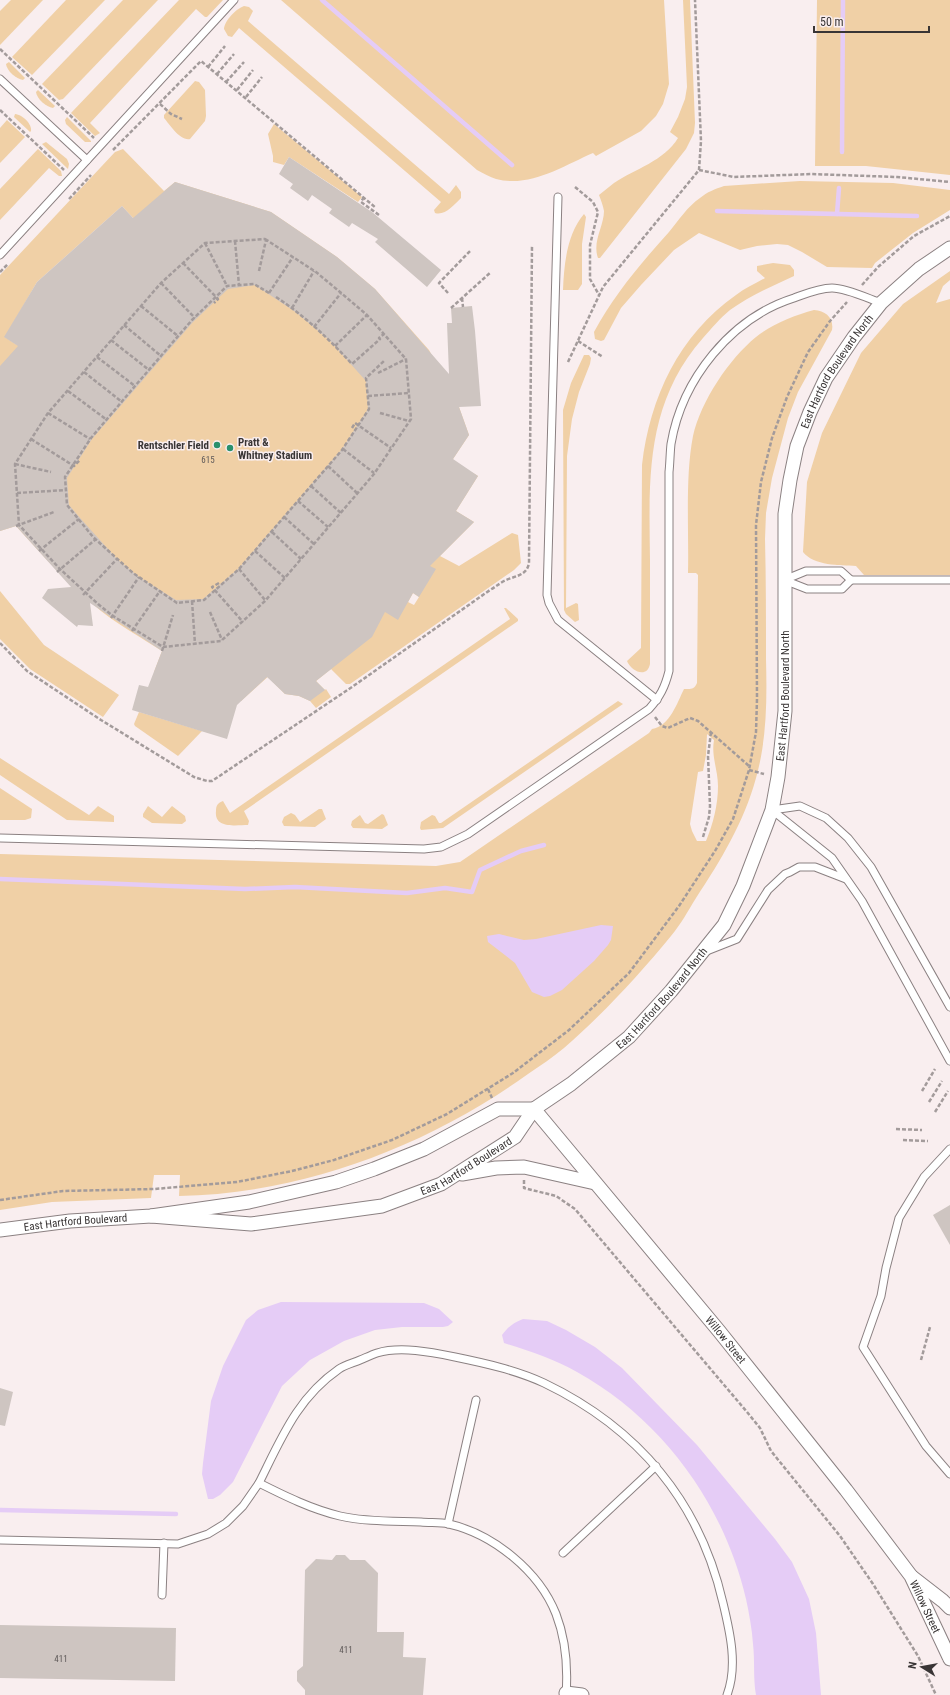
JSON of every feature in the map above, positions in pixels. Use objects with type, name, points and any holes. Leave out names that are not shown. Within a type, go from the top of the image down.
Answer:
[{"type":"street","name":"East Hartford Boulevard North","points":[[534,1109],[571,1084],[629,1037],[671,991],[724,925],[743,886],[772,810],[778,777],[785,711],[785,514],[797,446],[810,412],[826,378],[854,337],[881,303],[919,268],[950,248]]},
{"type":"street","name":"East Hartford Boulevard","points":[[0,1230],[70,1221],[151,1216],[249,1202],[336,1182],[374,1169],[424,1149],[498,1109],[534,1109]]},
{"type":"street","name":"East Hartford Boulevard","points":[[151,1216],[251,1224],[382,1206],[441,1184],[456,1175],[516,1136],[534,1109]]},
{"type":"street","name":"Willow Street","points":[[534,1109],[724,1337],[846,1490],[911,1576],[950,1659]]},
{"type":"street","points":[[456,1175],[496,1168],[524,1167],[595,1182]]},
{"type":"street","name":"Willow Street","points":[[911,1576],[950,1608]]},
{"type":"street","points":[[566,1694],[582,1695]]},
{"type":"lane","points":[[0,255],[234,0]]},
{"type":"lane","points":[[0,79],[87,160]]},
{"type":"lane","points":[[558,197],[547,587],[549,603],[558,620],[658,700]]},
{"type":"lane","points":[[0,838],[410,849],[441,847],[468,834],[649,709],[658,700],[665,686],[669,671],[669,472],[671,444],[678,419],[689,390],[722,343],[758,313],[779,302],[813,292],[832,288],[854,293],[881,303]]},
{"type":"lane","points":[[784,580],[806,571],[841,571],[851,580],[950,580]]},
{"type":"lane","points":[[784,580],[807,589],[842,589],[851,580]]},
{"type":"lane","points":[[772,810],[800,806],[826,818],[848,838],[871,867],[950,1007]]},
{"type":"lane","points":[[772,810],[832,858],[847,879],[862,901],[950,1061]]},
{"type":"lane","points":[[701,954],[737,939],[768,890],[785,874],[799,867],[815,867],[847,879]]},
{"type":"lane","points":[[950,1149],[924,1177],[899,1218],[886,1268],[881,1296],[862,1347],[926,1446],[950,1474]]},
{"type":"lane","points":[[0,1540],[178,1544],[193,1540],[208,1534],[226,1523],[244,1506],[259,1483],[292,1416],[314,1389],[341,1368],[378,1352],[402,1350],[426,1351],[474,1361],[543,1382],[600,1415],[656,1466],[671,1485],[698,1530],[718,1582],[729,1627],[733,1670],[731,1685],[727,1695]]},
{"type":"lane","points":[[448,1524],[476,1400]]},
{"type":"lane","points":[[563,1553],[656,1466]]},
{"type":"lane","points":[[259,1483],[291,1500],[340,1516],[370,1520],[448,1524],[471,1532],[500,1546],[518,1561],[536,1580],[556,1614],[565,1646],[566,1694]]},
{"type":"lane","points":[[162,1595],[164,1543]]},
{"type":"lane","points":[[731,1685],[734,1695]]},
{"type":"path","points":[[568,362],[603,287],[699,170],[701,141],[695,0]]},
{"type":"path","points":[[208,67],[225,46]]},
{"type":"path","points":[[0,49],[94,138]]},
{"type":"path","points":[[217,74],[234,54]]},
{"type":"path","points":[[110,153],[201,61],[246,97],[376,208]]},
{"type":"path","points":[[226,82],[244,62]]},
{"type":"path","points":[[237,90],[253,70]]},
{"type":"path","points":[[246,97],[262,77]]},
{"type":"path","points":[[160,104],[171,114],[182,119]]},
{"type":"path","points":[[0,110],[64,170]]},
{"type":"path","points":[[65,203],[96,169]]},
{"type":"path","points":[[699,170],[734,177],[811,174],[897,177],[950,182]]},
{"type":"path","points":[[575,187],[593,202],[598,212],[590,245],[590,279],[599,296]]},
{"type":"path","points":[[364,197],[361,202],[379,215],[378,216]]},
{"type":"path","points":[[878,267],[914,236],[950,216]]},
{"type":"path","points":[[259,271],[266,240]]},
{"type":"path","points":[[266,240],[314,271],[367,315],[406,359],[411,419],[374,473],[285,578],[243,622],[222,640],[163,647],[112,617],[40,550],[17,526],[15,464],[48,413],[161,283],[204,243],[235,241],[266,240]]},
{"type":"path","points":[[235,241],[240,285]]},
{"type":"path","points":[[204,243],[227,286]]},
{"type":"path","points":[[0,643],[27,671],[101,720],[194,778],[207,781],[212,780],[352,687],[490,590],[505,581],[522,574],[528,568],[529,563],[532,246]]},
{"type":"path","points":[[448,292],[439,283],[471,250]]},
{"type":"path","points":[[293,257],[269,294],[254,284],[227,286],[178,336],[90,439],[65,477],[67,505],[96,539],[139,577],[177,602],[204,600],[239,569],[343,449],[369,408],[366,378],[384,361]]},
{"type":"path","points":[[0,272],[11,261]]},
{"type":"path","points":[[183,263],[218,299],[214,303]]},
{"type":"path","points":[[291,309],[314,271]]},
{"type":"path","points":[[451,308],[491,272]]},
{"type":"path","points":[[161,283],[195,318]]},
{"type":"path","points":[[314,327],[341,293]]},
{"type":"path","points":[[276,297],[314,327],[352,364],[384,334]]},
{"type":"path","points":[[462,298],[463,307]]},
{"type":"path","points":[[141,306],[178,336]]},
{"type":"path","points":[[335,346],[367,315]]},
{"type":"path","points":[[0,1200],[63,1191],[154,1189],[244,1181],[334,1160],[392,1140],[447,1114],[513,1073],[563,1034],[629,973],[679,906],[715,851],[733,819],[750,766],[756,732],[756,525],[761,482],[772,438],[787,397],[808,352],[830,321]]},
{"type":"path","points":[[124,325],[161,356]]},
{"type":"path","points":[[111,340],[149,370]]},
{"type":"path","points":[[578,341],[603,357]]},
{"type":"path","points":[[97,357],[135,386]]},
{"type":"path","points":[[378,373],[406,359]]},
{"type":"path","points":[[84,372],[122,402]]},
{"type":"path","points":[[68,390],[106,420]]},
{"type":"path","points":[[368,396],[409,393]]},
{"type":"path","points":[[48,413],[90,439]]},
{"type":"path","points":[[380,414],[409,421]]},
{"type":"path","points":[[352,428],[355,423],[391,448]]},
{"type":"path","points":[[31,439],[73,465]]},
{"type":"path","points":[[343,449],[374,473]]},
{"type":"path","points":[[73,465],[74,466],[80,460]]},
{"type":"path","points":[[15,464],[51,472]]},
{"type":"path","points":[[328,466],[357,493]]},
{"type":"path","points":[[311,486],[341,512]]},
{"type":"path","points":[[17,493],[66,490]]},
{"type":"path","points":[[298,501],[328,527]]},
{"type":"path","points":[[17,526],[54,512]]},
{"type":"path","points":[[284,517],[314,544]]},
{"type":"path","points":[[40,550],[79,519]]},
{"type":"path","points":[[272,532],[301,559]]},
{"type":"path","points":[[57,572],[96,539]]},
{"type":"path","points":[[255,551],[285,578]]},
{"type":"path","points":[[83,596],[117,559]]},
{"type":"path","points":[[239,569],[265,600]]},
{"type":"path","points":[[112,617],[139,577]]},
{"type":"path","points":[[219,583],[212,587],[243,622]]},
{"type":"path","points":[[133,630],[160,591]]},
{"type":"path","points":[[192,601],[195,644]]},
{"type":"path","points":[[210,612],[222,640]]},
{"type":"path","points":[[162,651],[173,615]]},
{"type":"path","points":[[660,724],[671,729],[690,718],[694,719],[711,731],[750,766]]},
{"type":"path","points":[[703,837],[709,817],[710,806],[708,756],[711,731]]},
{"type":"path","points":[[922,1091],[935,1069]]},
{"type":"path","points":[[929,1102],[942,1081]]},
{"type":"path","points":[[935,1112],[948,1091]]},
{"type":"path","points":[[896,1129],[922,1130]]},
{"type":"path","points":[[902,1140],[928,1141]]},
{"type":"path","points":[[524,1188],[556,1196],[575,1209],[747,1412],[760,1428],[771,1451],[840,1536],[873,1584],[918,1656],[936,1695]]},
{"type":"path","points":[[921,1360],[930,1327]]},
{"type":"shaded area","points":[[11,0],[43,0],[0,45],[0,11]]},
{"type":"shaded area","points":[[66,0],[105,0],[32,75],[12,57]]},
{"type":"shaded area","points":[[123,0],[158,0],[63,99],[59,100],[42,84]]},
{"type":"shaded area","points":[[179,0],[223,0],[207,17],[196,9],[90,123],[100,133],[95,136],[71,113]]},
{"type":"shaded area","points":[[281,0],[664,0],[669,84],[663,104],[656,116],[641,131],[596,156],[593,153],[546,174],[521,181],[496,179],[477,170]]},
{"type":"shaded area","points":[[683,0],[690,0],[695,123],[694,133],[686,149],[600,258],[598,258],[596,246],[604,211],[599,195],[622,178],[657,159],[672,146],[678,138],[670,132],[685,99],[687,87]]},
{"type":"shaded area","points":[[817,0],[950,0],[950,175],[866,166],[815,166]]},
{"type":"shaded area","points":[[244,6],[249,7],[253,11],[248,21],[449,194],[456,185],[461,192],[461,198],[446,211],[439,214],[435,213],[434,210],[441,202],[239,28],[232,37],[228,36],[224,29],[226,22],[234,12]]},
{"type":"shaded area","points":[[9,62],[25,78],[23,80],[10,72],[6,64]]},
{"type":"shaded area","points":[[195,81],[199,82],[205,90],[206,116],[205,121],[190,139],[186,139],[176,132],[164,118],[164,115]]},
{"type":"shaded area","points":[[38,90],[55,106],[53,108],[40,100],[36,92]]},
{"type":"shaded area","points":[[15,114],[26,120],[31,128],[30,132],[14,117]]},
{"type":"shaded area","points":[[67,117],[91,142],[85,142],[66,124],[65,120]]},
{"type":"shaded area","points":[[7,120],[25,137],[0,163],[0,128]]},
{"type":"shaded area","points":[[274,124],[362,197],[358,202],[289,157],[284,165],[273,162],[268,134]]},
{"type":"shaded area","points":[[46,142],[67,159],[69,164],[68,169],[42,144]]},
{"type":"shaded area","points":[[38,149],[61,171],[62,176],[59,176],[49,168],[0,220],[0,189]]},
{"type":"shaded area","name":"Pratt & Whitney Stadium","points":[[123,149],[164,191],[175,182],[271,212],[337,257],[375,289],[429,350],[459,407],[469,435],[449,465],[478,476],[456,511],[474,522],[440,556],[459,566],[512,533],[518,535],[521,563],[514,570],[350,684],[346,684],[331,669],[316,681],[325,690],[326,689],[331,697],[316,708],[310,701],[299,696],[285,694],[272,681],[271,674],[241,701],[154,672],[162,651],[116,622],[89,601],[57,570],[16,526],[0,531],[0,275],[115,152]],"holes":[[[122,206],[133,218],[107,243],[17,345],[5,337],[37,282]],[[413,593],[419,597],[414,605],[408,602]]]},
{"type":"shaded area","points":[[800,181],[893,183],[950,190],[950,210],[913,233],[875,263],[872,268],[827,267],[788,245],[777,244],[757,246],[740,250],[699,233],[674,250],[641,285],[621,308],[604,340],[601,341],[595,339],[594,332],[619,292],[687,209],[696,201],[708,192],[724,186]]},
{"type":"shaded area","points":[[584,214],[586,217],[582,244],[582,284],[578,290],[563,290],[564,270],[570,240],[578,222]]},
{"type":"shaded area","points":[[773,263],[790,265],[794,270],[794,276],[745,300],[730,310],[719,320],[684,363],[670,389],[660,416],[654,444],[651,472],[650,664],[646,671],[639,672],[632,668],[627,661],[641,648],[642,465],[652,415],[660,392],[671,370],[683,348],[698,329],[716,311],[736,295],[765,278],[757,271],[757,266]]},
{"type":"shaded area","points":[[950,271],[950,280],[943,286],[936,303],[950,299],[950,575],[864,575],[856,566],[828,564],[814,560],[803,552],[807,482],[822,433],[861,353],[903,304]]},
{"type":"shaded area","points":[[814,310],[822,312],[828,316],[832,322],[832,330],[798,392],[788,418],[772,478],[766,513],[766,704],[762,749],[756,778],[745,810],[731,840],[714,869],[675,931],[633,980],[607,1008],[578,1035],[560,1051],[533,1071],[489,1100],[449,1123],[406,1144],[362,1161],[318,1176],[272,1186],[225,1193],[179,1196],[180,1175],[154,1175],[151,1198],[52,1202],[0,1210],[0,854],[436,866],[460,862],[649,733],[652,729],[664,723],[676,707],[684,689],[692,689],[695,687],[697,683],[698,575],[696,573],[688,573],[688,504],[689,469],[693,436],[697,423],[702,409],[717,382],[746,346],[762,332],[784,320]],"holes":[[[707,734],[714,740],[713,752],[718,786],[716,807],[706,841],[697,841],[690,824],[698,772],[703,771],[706,755]]]},
{"type":"shaded area","points":[[584,355],[589,355],[591,358],[590,364],[579,392],[572,419],[567,456],[566,608],[576,603],[578,604],[579,620],[575,622],[566,614],[564,610],[563,410],[571,383]]},
{"type":"shaded area","points":[[0,591],[44,645],[119,695],[103,717],[30,669],[0,639]]},
{"type":"shaded area","points":[[504,608],[506,608],[518,619],[518,621],[244,811],[249,821],[248,825],[227,825],[218,821],[216,817],[216,807],[219,803],[223,801],[230,813],[510,619]]},
{"type":"shaded area","points":[[618,701],[623,704],[443,828],[421,830],[421,822],[432,815],[435,816],[439,823],[441,823]]},
{"type":"shaded area","points":[[139,712],[202,731],[178,756],[135,726],[134,724]]},
{"type":"shaded area","points":[[0,758],[89,815],[98,806],[114,816],[114,822],[67,820],[0,775]]},
{"type":"shaded area","points":[[0,788],[32,809],[31,818],[25,820],[0,820]]},
{"type":"shaded area","points":[[148,806],[162,817],[172,806],[185,816],[186,821],[182,824],[152,823],[143,817],[143,814]]},
{"type":"shaded area","points":[[319,809],[322,809],[326,819],[315,827],[284,826],[282,822],[284,817],[291,813],[295,815],[300,822]]},
{"type":"shaded area","points":[[382,814],[384,815],[388,825],[382,829],[353,828],[351,825],[352,821],[360,815],[365,823],[368,824]]},
{"type":"shaded area","points":[[601,925],[613,926],[611,940],[608,945],[594,961],[562,990],[550,996],[544,997],[532,992],[515,963],[488,942],[487,936],[499,934],[524,940],[536,939]]},
{"type":"shaded area","points":[[281,1302],[424,1303],[439,1309],[453,1322],[448,1326],[443,1327],[402,1327],[375,1330],[344,1341],[310,1360],[282,1386],[233,1482],[220,1495],[213,1499],[208,1499],[202,1474],[203,1463],[211,1401],[223,1366],[246,1320],[258,1310]]},
{"type":"shaded area","points":[[523,1319],[547,1321],[566,1330],[595,1347],[622,1368],[697,1445],[775,1539],[792,1562],[809,1599],[816,1633],[821,1695],[756,1695],[753,1638],[746,1599],[736,1564],[722,1530],[705,1498],[685,1468],[662,1439],[636,1414],[608,1391],[559,1363],[504,1343],[502,1335],[504,1332],[509,1327]]},
{"type":"building","points":[[289,157],[372,212],[441,270],[427,287],[375,242],[378,239],[352,223],[349,227],[329,213],[332,209],[312,195],[308,201],[290,188],[293,184],[279,174]]},
{"type":"building","name":"Pratt & Whitney Stadium","points":[[175,182],[271,212],[337,257],[375,289],[449,374],[447,323],[452,323],[451,308],[472,306],[481,406],[459,407],[469,435],[453,459],[478,476],[456,511],[474,522],[430,566],[436,569],[419,597],[413,593],[398,620],[385,612],[372,637],[316,681],[325,690],[310,701],[299,696],[285,694],[267,677],[237,705],[227,739],[132,710],[139,685],[148,687],[162,651],[90,603],[93,626],[78,625],[77,627],[42,598],[48,589],[71,587],[16,526],[0,531],[0,366],[18,346],[4,337],[37,282],[122,206],[133,218]],"holes":[[[255,285],[297,313],[330,341],[366,381],[368,409],[342,449],[238,569],[203,599],[176,600],[139,577],[117,559],[81,519],[69,505],[67,478],[92,439],[193,322],[228,289]]]},
{"type":"building","points":[[950,1205],[950,1245],[933,1215]]},
{"type":"building","points":[[0,1388],[13,1392],[5,1426],[0,1425]]},
{"type":"building","points":[[336,1555],[345,1555],[350,1560],[365,1560],[378,1573],[377,1632],[404,1632],[403,1657],[426,1658],[423,1695],[305,1695],[305,1690],[297,1681],[297,1671],[303,1666],[305,1570],[316,1559],[332,1560]]},
{"type":"building","points":[[0,1625],[176,1628],[175,1681],[0,1678]]},
{"type":"waterway","points":[[322,0],[512,165]]},
{"type":"waterway","points":[[842,152],[843,0]]},
{"type":"waterway","points":[[837,214],[839,188]]},
{"type":"waterway","points":[[717,211],[917,216]]},
{"type":"waterway","points":[[0,879],[245,889],[295,887],[407,893],[445,888],[472,892],[480,870],[521,851],[544,845]]},
{"type":"waterway","points":[[0,1510],[176,1514]]},
{"type":"place","name":"Rentschler Field","points":[[217,445]]},
{"type":"place","name":"Pratt & Whitney Stadium","points":[[230,448]]}]
